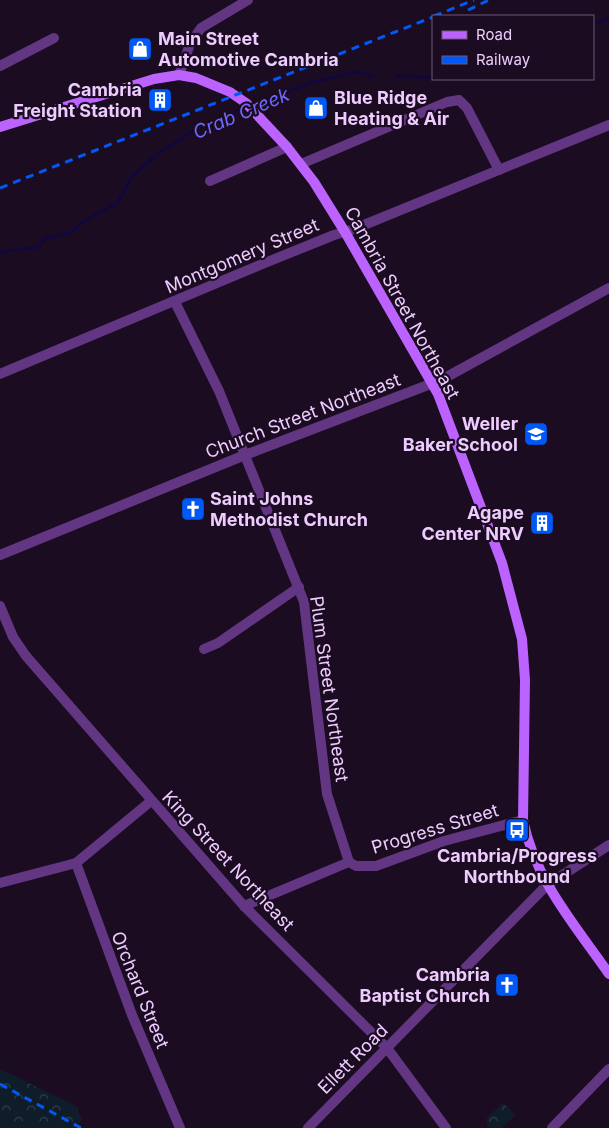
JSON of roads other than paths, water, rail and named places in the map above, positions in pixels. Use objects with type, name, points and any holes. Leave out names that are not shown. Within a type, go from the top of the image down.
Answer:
[{"type":"main road","name":"Cambria Street Northeast","points":[[179,75],[196,78],[223,89],[246,103],[301,164],[345,232],[432,384],[496,545],[519,624],[524,653],[525,680],[524,820],[532,853],[547,885],[609,974]]},
{"type":"main road","points":[[0,127],[154,79],[179,75]]},
{"type":"street","points":[[179,75],[190,44],[201,28],[248,0]]},
{"type":"street","points":[[0,66],[54,38]]},
{"type":"street","points":[[301,164],[446,102],[459,100],[467,108],[499,170]]},
{"type":"street","name":"Montgomery Street","points":[[0,374],[609,125]]},
{"type":"street","points":[[210,181],[287,147]]},
{"type":"street","name":"Church Street Northeast","points":[[0,555],[245,455],[432,384],[462,370],[609,288]]},
{"type":"street","name":"Plum Street Northeast","points":[[175,302],[219,391],[298,587],[306,619],[327,794],[349,862]]},
{"type":"street","points":[[204,648],[218,643],[298,587]]},
{"type":"street","name":"King Street Northeast","points":[[0,606],[12,637],[26,656],[244,906],[387,1048],[446,1128]]},
{"type":"street","points":[[0,883],[76,863],[151,801]]},
{"type":"street","name":"Progress Street","points":[[244,906],[349,862],[356,866],[376,866],[444,841],[524,820]]},
{"type":"street","name":"Ellett Road","points":[[308,1128],[547,885],[609,845]]},
{"type":"street","name":"Orchard Street","points":[[76,863],[132,1015],[180,1128]]},
{"type":"street","points":[[552,1128],[609,1069]]},
{"type":"waterway","name":"Crab Creek","points":[[594,25],[609,18]]},
{"type":"waterway","name":"Crab Creek","points":[[0,252],[39,247],[44,239],[72,232],[83,222],[117,203],[132,177],[156,155],[202,125],[313,82],[356,72],[372,76]]},
{"type":"waterway","name":"Crab Creek","points":[[397,76],[432,77]]},
{"type":"railway","points":[[436,15],[474,0]]},
{"type":"railway","points":[[468,10],[489,0]]},
{"type":"railway","points":[[0,188],[432,17]]},
{"type":"railway","points":[[0,1084],[81,1128]]},
{"type":"place","name":"Main Street Automotive Cambria","points":[[140,49]]},
{"type":"place","name":"Cambria Freight Station","points":[[160,100]]},
{"type":"place","name":"Blue Ridge Heating & Air","points":[[316,108]]},
{"type":"place","name":"Weller Baker School","points":[[536,434]]},
{"type":"place","name":"Saint Johns Methodist Church","points":[[193,509]]},
{"type":"place","name":"Agape Center NRV","points":[[542,523]]},
{"type":"place","name":"Cambria/Progress Northbound","points":[[517,830]]},
{"type":"place","name":"Cambria Baptist Church","points":[[507,985]]}]
